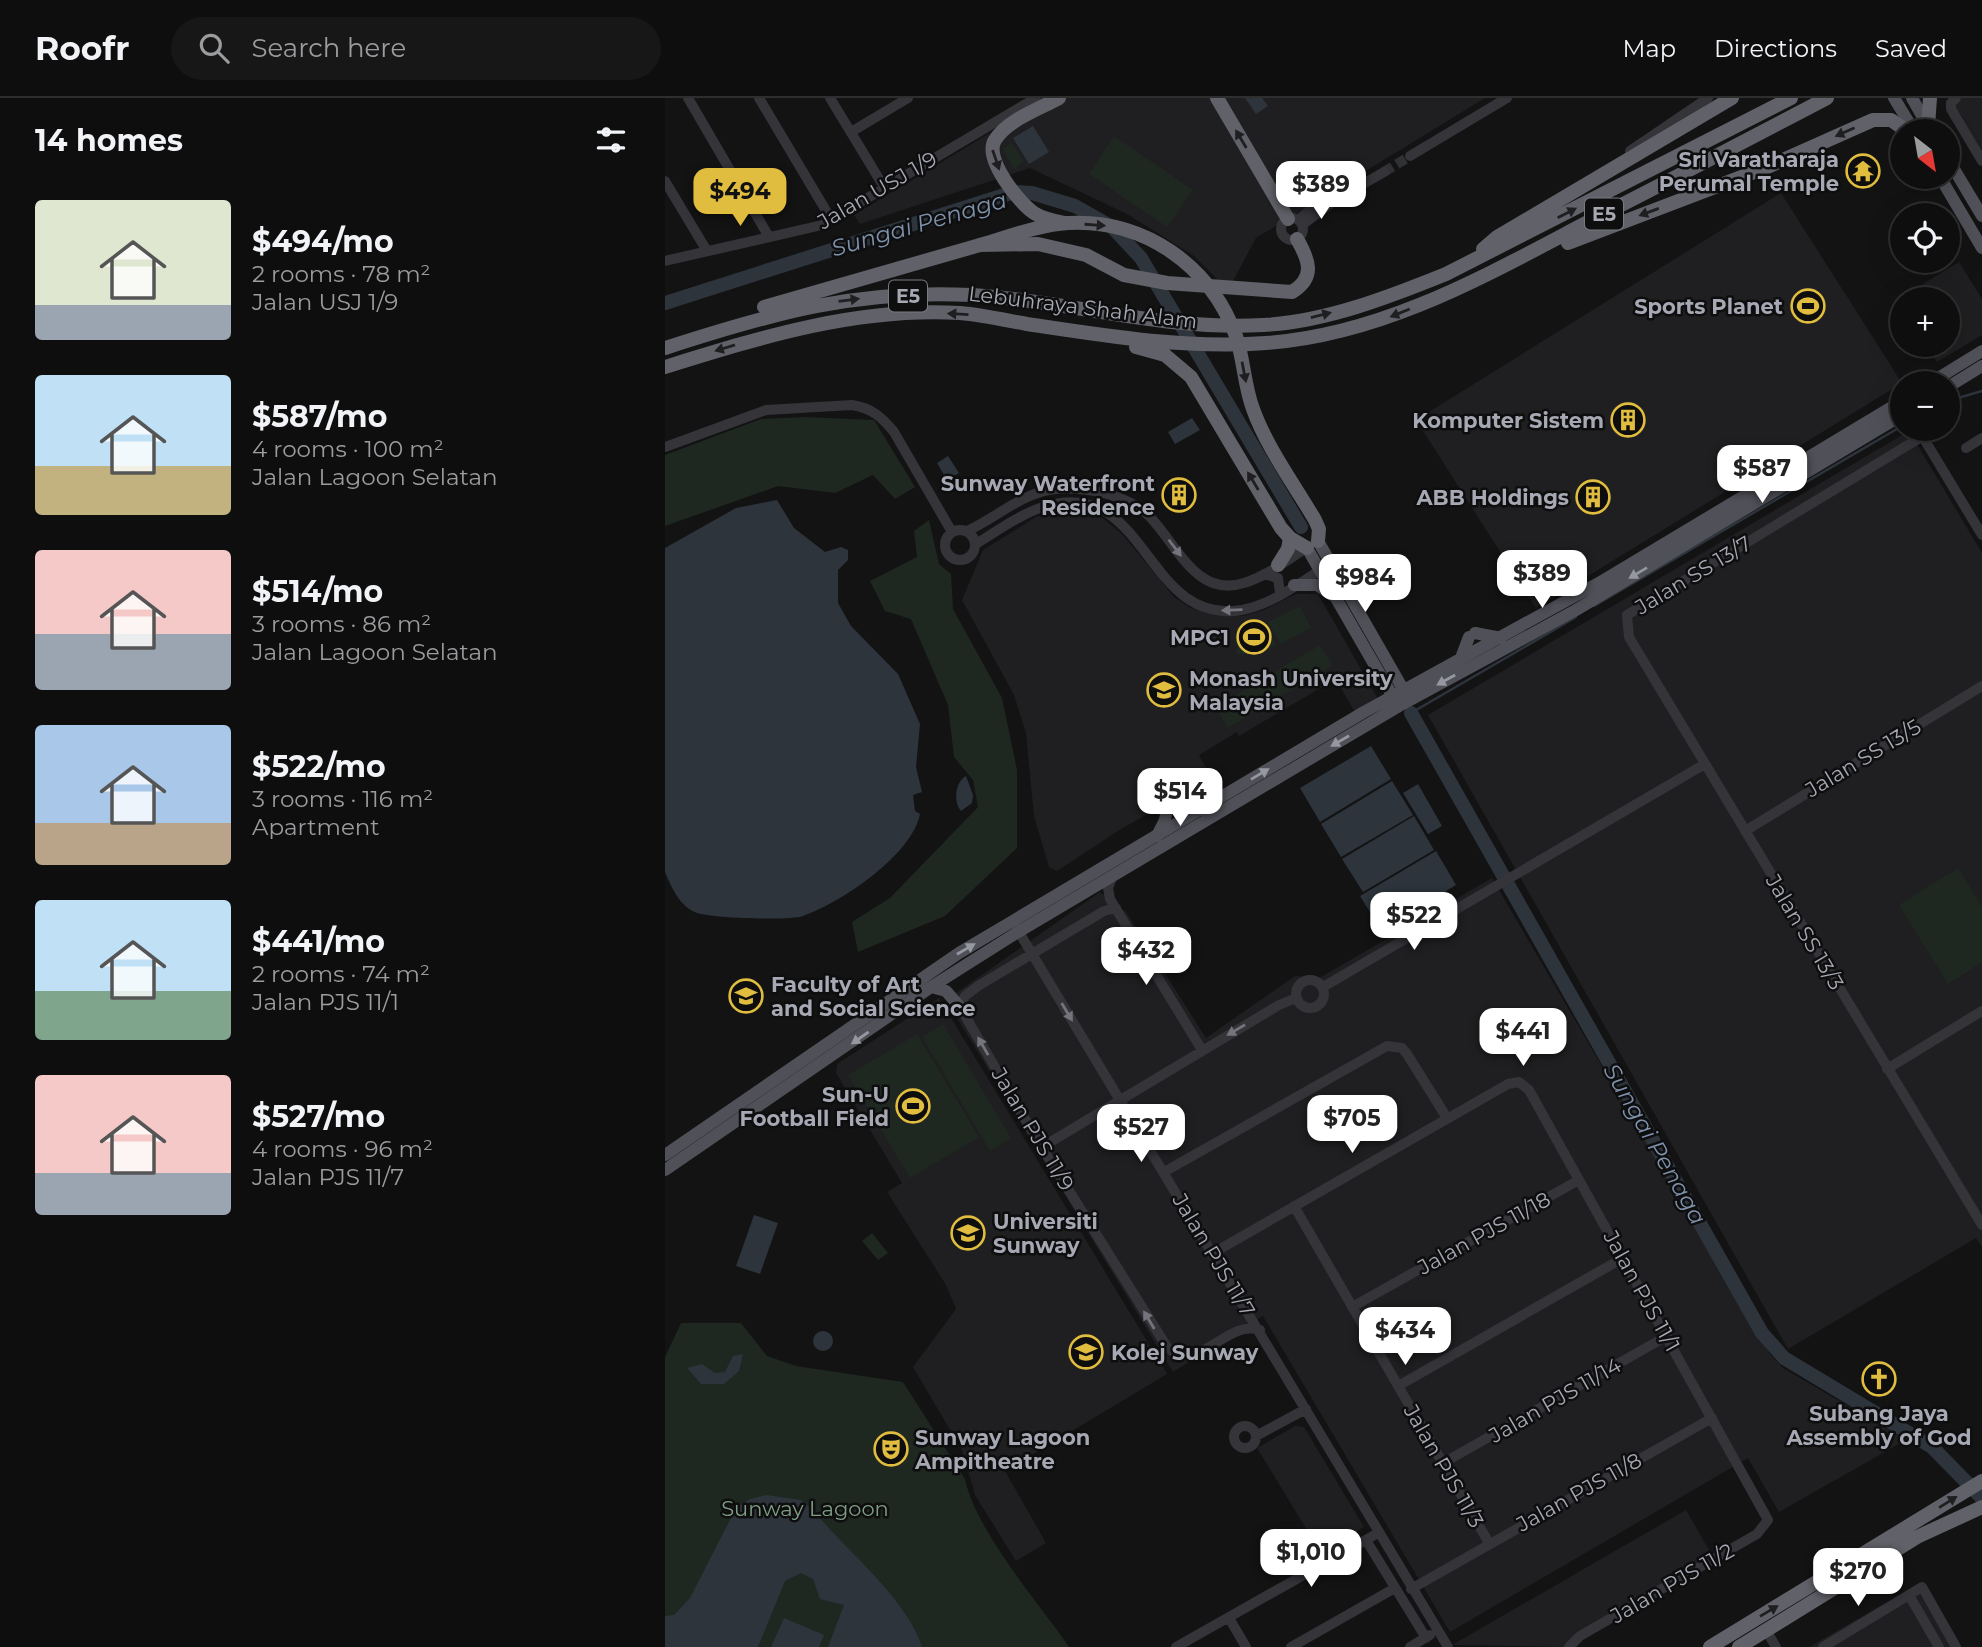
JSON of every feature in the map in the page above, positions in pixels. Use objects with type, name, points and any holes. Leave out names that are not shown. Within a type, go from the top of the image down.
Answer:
[{"type":"highway","points":[[1059,98],[1034,105],[994,141],[994,158],[1001,174],[1023,204],[1035,214],[1067,223],[1098,224],[1145,236],[1181,258],[1208,285],[1236,336],[1252,407],[1261,429],[1315,520],[1313,544],[1290,538]]},
{"type":"highway","points":[[980,245],[1038,244],[1086,255],[1124,275],[1192,285],[1292,292],[1301,286],[1309,270],[1308,259],[1296,226],[1217,98]]},
{"type":"highway","points":[[1463,266],[1497,237],[1732,98]]},
{"type":"highway","name":"Lebuhraya Shah Alam","points":[[665,346],[803,306],[890,296],[972,295],[1156,321],[1204,325],[1264,325],[1314,317],[1398,294],[1463,266],[1791,98]]},
{"type":"highway","name":"Lebuhraya Shah Alam","points":[[665,367],[763,337],[835,320],[899,313],[959,313],[1158,342],[1266,343],[1321,335],[1387,318],[1463,287],[1827,98]]},
{"type":"highway","points":[[1922,119],[1930,98]]},
{"type":"highway","points":[[1463,287],[1588,234],[1765,169],[1873,120],[1890,120]]},
{"type":"highway","points":[[665,346],[748,312],[980,245],[1067,223]]},
{"type":"highway","points":[[1025,324],[1073,336],[1144,348],[1178,363],[1191,377],[1290,538],[1288,549],[1278,565]]},
{"type":"highway","points":[[1710,1647],[1982,1481]]},
{"type":"highway","points":[[1739,1647],[1939,1526],[1982,1507]]},
{"type":"main road","points":[[1894,98],[1910,119]]},
{"type":"main road","points":[[1912,98],[1916,119]]},
{"type":"main road","points":[[1960,179],[1982,216]]},
{"type":"main road","points":[[1947,189],[1982,248]]},
{"type":"main road","points":[[1950,371],[1982,351]]},
{"type":"main road","points":[[1960,380],[1982,366]]},
{"type":"main road","points":[[665,1155],[931,987],[1016,927],[1157,836],[1400,691],[1501,638],[1890,408]]},
{"type":"main road","points":[[665,1170],[813,1063],[924,975],[1114,875],[1400,691],[1587,604],[1890,422]]},
{"type":"main road","points":[[1313,544],[1400,691]]},
{"type":"main road","points":[[1325,566],[1339,603]]},
{"type":"main road","points":[[1294,586],[1317,585],[1327,589],[1400,691]]},
{"type":"main road","points":[[1458,661],[1472,635],[1501,638]]},
{"type":"main road","points":[[1157,836],[1165,820],[1168,802],[1201,810]]},
{"type":"main road","points":[[931,987],[946,991],[960,1007]]},
{"type":"street","points":[[688,98],[769,237]]},
{"type":"street","points":[[759,98],[831,219]]},
{"type":"street","points":[[830,98],[884,187]]},
{"type":"street","points":[[851,132],[908,98]]},
{"type":"street","points":[[1410,156],[1507,98]]},
{"type":"street","points":[[1581,187],[1708,98]]},
{"type":"street","points":[[1953,101],[1982,161]]},
{"type":"street","name":"Jalan USJ 1/9","points":[[665,261],[822,225],[884,187],[1034,105]]},
{"type":"street","points":[[1296,226],[1314,208],[1334,201],[1384,172]]},
{"type":"street","points":[[665,181],[707,251]]},
{"type":"street","points":[[665,447],[766,410],[852,405],[865,407],[882,417],[894,432],[952,532]]},
{"type":"street","points":[[1966,448],[1982,438]]},
{"type":"street","name":"Jalan SS 13/7","points":[[1629,637],[1626,615],[1907,441]]},
{"type":"street","points":[[1925,441],[1982,536]]},
{"type":"street","points":[[952,532],[967,531],[1045,491],[1085,489],[1143,511],[1156,523],[1191,569],[1207,581],[1219,584],[1243,583],[1313,544]]},
{"type":"street","points":[[952,532],[945,545],[953,558],[968,558],[976,544],[1043,507],[1080,503],[1099,508],[1124,524],[1168,585],[1192,603],[1214,610],[1241,610],[1258,606],[1325,566]]},
{"type":"street","points":[[967,531],[976,544]]},
{"type":"street","points":[[1263,574],[1278,578],[1280,594]]},
{"type":"street","name":"Jalan SS 13/3","points":[[1629,637],[1982,1226]]},
{"type":"street","name":"Jalan SS 13/5","points":[[1745,831],[1982,686]]},
{"type":"street","points":[[1324,988],[1705,764]]},
{"type":"street","points":[[1114,875],[1108,888],[1116,908],[1202,1050]]},
{"type":"street","points":[[960,1007],[971,990],[1104,911],[1116,908]]},
{"type":"street","name":"Jalan PJS 11/7","points":[[1016,927],[1448,1647]]},
{"type":"street","points":[[1317,981],[1324,988],[1323,1002],[1316,1008],[1302,1006],[1296,998],[1297,989],[1303,982],[1317,981]]},
{"type":"street","points":[[1042,1147],[1202,1050],[1296,998]]},
{"type":"street","name":"Jalan PJS 11/9","points":[[960,1007],[1042,1147],[1161,1339],[1174,1354],[1194,1355],[1241,1328]]},
{"type":"street","points":[[1887,1069],[1982,1011]]},
{"type":"street","points":[[1164,1172],[1387,1046],[1402,1048],[1447,1118],[1213,1253]]},
{"type":"street","name":"Jalan PJS 11/1","points":[[1447,1118],[1508,1084],[1519,1082],[1529,1090],[1766,1514]]},
{"type":"street","name":"Jalan PJS 11/18","points":[[1352,1307],[1579,1180]]},
{"type":"street","name":"Jalan PJS 11/3","points":[[1294,1206],[1489,1543]]},
{"type":"street","points":[[1398,1386],[1623,1258]]},
{"type":"street","points":[[1247,1309],[1241,1328],[1260,1330]]},
{"type":"street","name":"Jalan PJS 11/14","points":[[1443,1463],[1667,1336]]},
{"type":"street","points":[[1256,1436],[1305,1409]]},
{"type":"street","name":"Jalan PJS 11/8","points":[[1411,1589],[1712,1418]]},
{"type":"street","name":"Jalan PJS 11/2","points":[[1569,1647],[1580,1636],[1757,1534],[1766,1525],[1766,1514]]},
{"type":"street","points":[[1176,1647],[1378,1532]]},
{"type":"street","points":[[1366,1540],[1426,1638]]},
{"type":"street","points":[[1823,1647],[1922,1587],[1956,1647]]},
{"type":"street","points":[[1291,1647],[1395,1588]]},
{"type":"street","points":[[1909,1595],[1939,1647]]},
{"type":"street","points":[[1229,1618],[1245,1647]]},
{"type":"street","points":[[1766,1630],[1776,1647]]},
{"type":"street","points":[[1410,1647],[1437,1631]]},
{"type":"shaded area","points":[[1048,98],[1485,98],[1256,238],[1232,283],[1221,283],[1194,256],[1127,214],[1030,168],[860,224],[854,215]]},
{"type":"shaded area","points":[[1245,98],[1262,98],[1268,106],[1256,114]]},
{"type":"shaded area","points":[[1962,98],[1982,98],[1982,155],[1955,110],[1956,102]]},
{"type":"shaded area","points":[[1033,126],[1049,152],[1029,164],[1013,138]]},
{"type":"shaded area","points":[[1781,193],[1894,371],[1890,371],[1890,390],[1536,608],[1416,420]]},
{"type":"shaded area","points":[[1960,264],[1982,299],[1982,335],[1960,348],[1960,287],[1918,287],[1941,273],[1960,273]]},
{"type":"shaded area","points":[[1192,418],[1200,430],[1175,444],[1168,432]]},
{"type":"shaded area","points":[[1892,441],[1915,441],[1982,553],[1982,1247],[1976,1238],[1788,1349],[1428,715]]},
{"type":"shaded area","points":[[948,456],[959,473],[947,480],[937,463]]},
{"type":"shaded area","points":[[777,500],[794,528],[825,552],[841,547],[848,550],[848,560],[838,570],[838,603],[851,626],[898,674],[920,724],[916,767],[922,792],[913,795],[915,811],[920,814],[914,830],[890,861],[855,888],[819,909],[795,918],[705,915],[685,906],[673,890],[665,872],[665,548],[736,508]]},
{"type":"shaded area","name":"Monash University Malaysia","points":[[1063,508],[1087,509],[1105,520],[1123,535],[1174,597],[1191,608],[1217,616],[1243,616],[1264,610],[1296,594],[1318,594],[1378,699],[1355,712],[1333,675],[1325,679],[1327,684],[1239,736],[1237,732],[1199,755],[1211,777],[1118,831],[1057,871],[1049,867],[1034,816],[1026,733],[1014,695],[962,600],[983,550],[1036,517]]},
{"type":"shaded area","points":[[1371,746],[1391,779],[1320,822],[1300,788]]},
{"type":"shaded area","points":[[966,776],[973,795],[972,803],[961,811],[956,792],[959,783]]},
{"type":"shaded area","points":[[1392,781],[1413,815],[1341,857],[1321,824]]},
{"type":"shaded area","points":[[1418,784],[1442,826],[1428,834],[1403,793]]},
{"type":"shaded area","points":[[1414,816],[1434,850],[1363,892],[1342,859]]},
{"type":"shaded area","points":[[1436,851],[1456,885],[1381,930],[1360,896]]},
{"type":"shaded area","points":[[1492,878],[1770,1354],[1783,1368],[1906,1440],[1779,1512],[1748,1458],[1450,1632],[1263,1316],[1173,1372],[946,1000],[1100,892],[1126,912],[1206,1038],[1295,976],[1321,977]]},
{"type":"shaded area","points":[[939,998],[1167,1374],[1005,1471],[1046,1543],[1016,1561],[975,1495],[962,1450],[913,1367],[956,1309],[946,1285],[887,1192],[902,1183],[836,1073],[837,1064]]},
{"type":"shaded area","points":[[754,1215],[778,1223],[760,1274],[736,1266]]},
{"type":"shaded area","points":[[819,1331],[827,1331],[833,1341],[827,1351],[819,1351],[813,1345],[813,1337]]},
{"type":"shaded area","points":[[743,1354],[739,1371],[724,1384],[701,1384],[687,1368],[702,1364],[715,1373],[725,1372],[733,1356]]},
{"type":"shaded area","points":[[1295,1426],[1304,1427],[1364,1527],[1321,1553],[1257,1448]]},
{"type":"shaded area","points":[[766,1495],[801,1500],[814,1511],[903,1610],[922,1647],[828,1647],[844,1605],[820,1599],[813,1579],[801,1573],[785,1581],[758,1647],[665,1647],[665,1616],[674,1615],[690,1598],[736,1508],[750,1499]]},
{"type":"shaded area","points":[[1686,1510],[1713,1557],[1565,1647],[1452,1645]]},
{"type":"shaded area","points":[[1915,1586],[1951,1647],[1809,1647]]},
{"type":"shaded area","points":[[784,1618],[824,1635],[819,1647],[771,1647]]},
{"type":"green space","points":[[1114,136],[1193,190],[1167,227],[1089,174]]},
{"type":"green space","points":[[1012,143],[1024,162],[1014,169],[1002,149]]},
{"type":"green space","points":[[805,417],[874,420],[915,487],[895,499],[873,475],[835,493],[778,486],[665,526],[665,455],[761,419]]},
{"type":"green space","points":[[929,520],[939,564],[951,574],[953,609],[1002,698],[1017,770],[1017,848],[945,916],[858,952],[852,922],[890,898],[978,807],[973,780],[954,757],[948,705],[911,619],[885,611],[870,581],[917,557],[914,531]]},
{"type":"green space","points":[[1300,606],[1311,628],[1280,644],[1268,622]]},
{"type":"green space","name":"MPC1","points":[[1265,622],[1276,645],[1266,651],[1237,655],[1236,628]]},
{"type":"green space","points":[[1320,645],[1333,665],[1228,728],[1215,707]]},
{"type":"green space","points":[[1958,868],[1982,907],[1982,962],[1948,984],[1899,905]]},
{"type":"green space","points":[[943,1024],[1011,1138],[990,1151],[922,1037]]},
{"type":"green space","name":"Sun-U Football Field","points":[[917,1034],[979,1137],[910,1178],[848,1075]]},
{"type":"green space","points":[[872,1233],[888,1253],[878,1260],[862,1241]]},
{"type":"green space","name":"Sunway Lagoon","points":[[681,1323],[741,1323],[767,1356],[796,1366],[903,1382],[965,1479],[971,1499],[995,1543],[1069,1647],[665,1647],[665,1357]]},
{"type":"waterway","name":"Sungai Penaga","points":[[665,303],[1014,192],[1032,193],[1075,206],[1112,227],[1141,258],[1301,527]]},
{"type":"waterway","points":[[1960,397],[1982,391]]},
{"type":"waterway","points":[[1594,606],[1890,433]]},
{"type":"waterway","points":[[1411,713],[1576,617]]},
{"type":"waterway","name":"Sungai Penaga","points":[[1411,713],[1762,1333],[1784,1358],[1932,1447],[1982,1498]]},
{"type":"tunnel","points":[[1384,172],[1410,156]]},
{"type":"place","name":"Sri Varatharaja Perumal Temple","points":[[1863,171]]},
{"type":"place","name":"Sports Planet","points":[[1808,306]]},
{"type":"place","name":"Komputer Sistem","points":[[1628,420]]},
{"type":"place","name":"Sunway Waterfront Residence","points":[[1179,495]]},
{"type":"place","name":"ABB Holdings","points":[[1593,497]]},
{"type":"place","name":"MPC1","points":[[1254,637]]},
{"type":"place","name":"Monash University Malaysia","points":[[1164,690]]},
{"type":"place","name":"Faculty of Art and Social Science","points":[[746,996]]},
{"type":"place","name":"Sun-U Football Field","points":[[913,1106]]},
{"type":"place","name":"Universiti Sunway","points":[[968,1233]]},
{"type":"place","name":"Kolej Sunway","points":[[1086,1352]]},
{"type":"place","name":"Subang Jaya Assembly of God","points":[[1879,1379]]},
{"type":"place","name":"Sunway Lagoon Ampitheatre","points":[[891,1449]]}]
